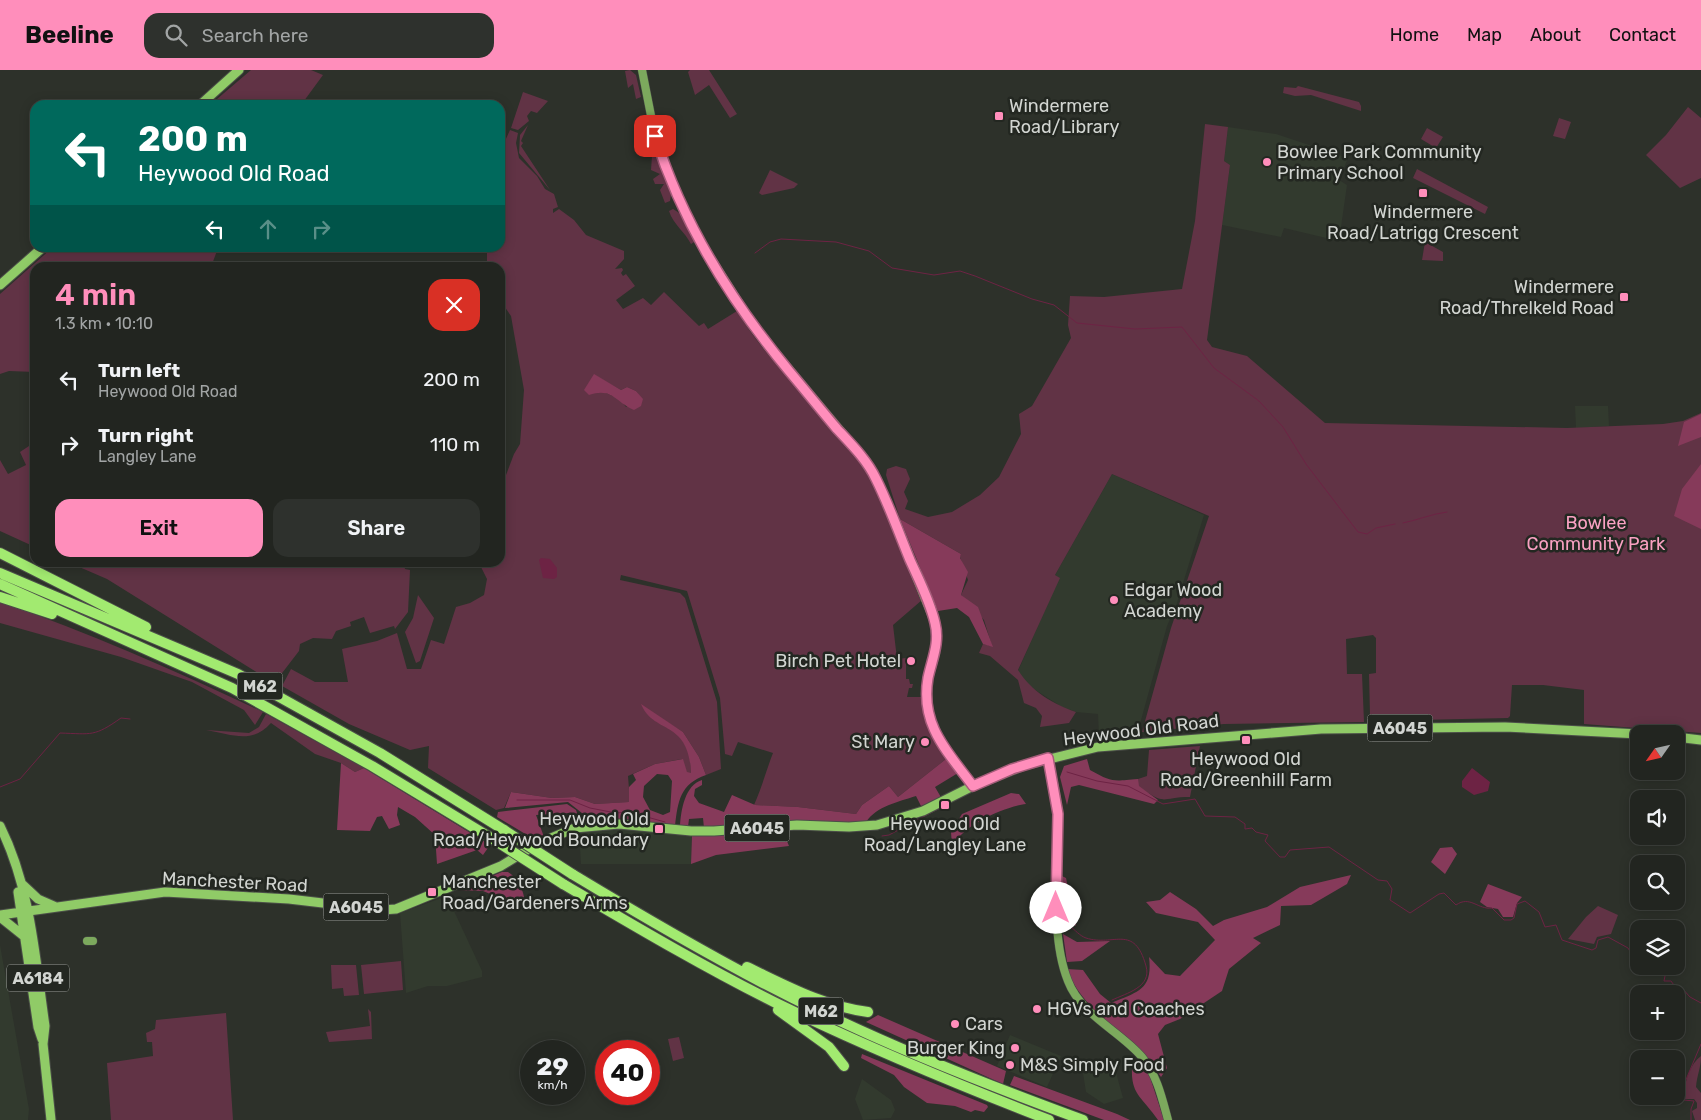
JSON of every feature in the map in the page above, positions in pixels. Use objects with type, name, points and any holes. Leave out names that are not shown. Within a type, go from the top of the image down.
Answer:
[{"type":"highway","name":"M62","points":[[0,553],[147,627],[165,642]]},
{"type":"highway","name":"M62","points":[[0,572],[238,674],[380,753],[572,874],[662,928],[764,984],[864,1032],[969,1078],[1083,1120]]},
{"type":"highway","name":"M62","points":[[0,584],[112,633],[240,693],[372,766],[722,980],[787,1015],[829,1048],[844,1066]]},
{"type":"highway","name":"M62","points":[[0,597],[112,633]]},
{"type":"highway","name":"M62","points":[[662,928],[821,1001],[840,1008],[868,1012]]},
{"type":"highway","name":"M62","points":[[692,960],[858,1041],[1049,1120]]},
{"type":"main road","points":[[206,100],[239,70]]},
{"type":"main road","points":[[0,285],[37,252]]},
{"type":"main road","name":"Heywood Old Road","points":[[492,870],[551,837],[583,826],[619,824],[691,831],[797,825],[864,826],[897,820],[923,811],[1012,769],[1048,758],[1098,747],[1321,729],[1505,727],[1630,734]]},
{"type":"main road","points":[[1685,739],[1701,740]]},
{"type":"main road","name":"A6184","points":[[0,826],[14,855],[22,884],[25,912],[45,1026],[43,1044]]},
{"type":"main road","name":"A6184","points":[[0,836],[10,857],[25,912],[25,938],[38,1027],[43,1044],[52,1120]]},
{"type":"main road","name":"Manchester Road","points":[[0,916],[165,892],[213,894],[382,910],[396,909],[492,870]]},
{"type":"main road","points":[[22,884],[38,899],[57,907]]},
{"type":"main road","points":[[0,916],[25,938]]},
{"type":"street","points":[[642,70],[655,136],[666,170],[694,231],[755,328],[857,450],[877,481],[935,624],[936,653],[928,681],[928,708],[932,726],[940,743],[973,786]]},
{"type":"street","points":[[1048,758],[1058,814],[1056,908],[1063,965],[1068,981],[1088,1009],[1142,1058],[1155,1078],[1168,1117]]},
{"type":"shaded area","points":[[1228,127],[1276,134],[1348,158],[1339,180],[1347,185],[1339,241],[1284,228],[1281,237],[1222,225],[1230,165],[1224,161]]},
{"type":"shaded area","points":[[594,374],[621,390],[627,387],[636,391],[643,399],[641,406],[634,410],[609,394],[597,393],[589,395],[584,390]]},
{"type":"shaded area","points":[[1575,406],[1608,406],[1609,426],[1576,428]]},
{"type":"shaded area","points":[[1701,414],[1701,437],[1678,446],[1684,422]]},
{"type":"shaded area","points":[[1701,464],[1701,529],[1674,516],[1682,489]]},
{"type":"shaded area","name":"Edgar Wood Academy","points":[[1112,474],[1204,515],[1176,606],[1167,626],[1138,731],[1099,736],[1098,714],[1076,712],[1062,707],[1026,684],[1018,671],[1059,578],[1055,575]]},
{"type":"shaded area","points":[[900,519],[961,554],[960,558],[968,572],[961,595],[978,607],[993,647],[983,644],[969,617],[957,608],[938,611]]},
{"type":"shaded area","points":[[541,558],[550,559],[557,568],[557,577],[554,579],[543,578],[539,560]]},
{"type":"shaded area","points":[[641,704],[683,732],[699,757],[706,775],[691,783],[682,794],[677,809],[675,826],[623,820],[592,821],[568,802],[505,808],[511,792],[552,798],[575,797],[595,804],[629,802],[629,787],[636,780],[633,774],[655,764],[683,759],[687,772],[691,773],[689,756],[684,744],[678,736],[647,714]],"holes":[[[657,774],[668,775],[672,781],[670,812],[663,815],[650,810],[643,797],[644,786]]]},
{"type":"shaded area","points":[[946,759],[958,773],[935,787],[942,799],[921,806],[916,796],[882,808],[866,822],[704,828],[703,818],[689,819],[688,827],[680,826],[685,799],[692,787],[702,780],[702,785],[695,789],[694,796],[699,803],[724,812],[732,795],[755,805],[798,807],[856,814],[862,805],[889,786],[898,797]]},
{"type":"shaded area","points":[[1087,759],[1090,770],[1109,779],[1138,779],[1139,786],[1158,800],[1154,804],[1079,785],[1071,787],[1067,805],[1060,777],[1064,766]]},
{"type":"shaded area","points":[[341,763],[355,772],[364,768],[490,845],[483,855],[477,850],[437,864],[435,835],[415,817],[398,807],[397,815],[400,825],[389,829],[382,816],[377,817],[370,831],[337,830]]},
{"type":"shaded area","points":[[1472,768],[1490,782],[1488,791],[1474,795],[1462,787],[1462,781]]},
{"type":"shaded area","points":[[1011,793],[1019,794],[1026,804],[1008,808],[966,830],[955,844],[953,860],[951,832],[962,814]]},
{"type":"shaded area","points":[[567,804],[576,810],[578,816],[569,813],[536,815],[544,837],[537,841],[497,817],[498,812]]},
{"type":"shaded area","points":[[634,827],[692,836],[691,864],[581,864],[579,830]]},
{"type":"shaded area","points":[[782,829],[789,846],[716,855],[691,864],[692,836]]},
{"type":"shaded area","points":[[1452,847],[1457,854],[1445,874],[1431,862],[1440,848]]},
{"type":"shaded area","points":[[502,872],[508,872],[516,879],[523,893],[526,909],[483,891],[457,890]]},
{"type":"shaded area","points":[[1060,875],[1066,878],[1076,926],[1062,917]]},
{"type":"shaded area","points":[[1351,875],[1347,884],[1311,905],[1281,906],[1280,925],[1253,938],[1261,943],[1229,969],[1222,991],[1180,1019],[1165,1025],[1158,1034],[1167,1068],[1161,1077],[1138,1049],[1085,1000],[1067,969],[1083,970],[1100,994],[1111,1003],[1129,996],[1142,988],[1149,977],[1149,957],[1165,974],[1180,976],[1215,940],[1198,922],[1156,913],[1146,902],[1160,900],[1170,892],[1196,909],[1213,926],[1224,920],[1267,907],[1300,887]]},
{"type":"shaded area","points":[[1488,884],[1522,897],[1517,903],[1513,917],[1503,917],[1498,909],[1487,907],[1480,902]]},
{"type":"shaded area","points":[[447,896],[482,971],[482,977],[447,986],[428,986],[406,993],[400,913]]},
{"type":"shaded area","points":[[1063,934],[1077,942],[1110,941],[1082,961],[1067,962]]},
{"type":"shaded area","points":[[0,945],[29,1109],[28,1120],[0,1120]]},
{"type":"shaded area","points":[[878,1015],[1006,1071],[1003,1084],[866,1022]]},
{"type":"shaded area","points":[[1010,1035],[1061,1056],[1047,1087],[997,1066]]},
{"type":"shaded area","points":[[862,1054],[988,1107],[984,1112],[975,1110],[971,1112],[955,1106],[927,1103],[904,1087],[894,1075],[861,1058]]},
{"type":"shaded area","points":[[1112,1058],[1123,1098],[1104,1104],[1086,1092],[1083,1073],[1095,1070],[1095,1064],[1106,1063]]},
{"type":"shaded area","points":[[1133,1059],[1149,1074],[1164,1120],[1158,1120],[1137,1093],[1132,1080]]},
{"type":"shaded area","points":[[1014,1076],[1130,1120],[1104,1120],[1010,1085]]},
{"type":"shaded area","points":[[862,1079],[891,1100],[895,1110],[891,1118],[863,1120],[855,1099]]},
{"type":"green space","points":[[251,70],[311,70],[323,75],[305,100],[216,100]]},
{"type":"green space","points":[[630,70],[636,75],[641,97],[636,99],[633,84],[628,88],[625,71]]},
{"type":"green space","points":[[690,70],[709,70],[737,114],[730,118],[709,85],[695,95],[688,72]]},
{"type":"green space","points":[[1298,86],[1359,102],[1361,111],[1311,95],[1295,96],[1283,93],[1284,87],[1296,88]]},
{"type":"green space","points":[[523,92],[548,101],[537,113],[531,111],[527,116],[529,121],[518,130],[511,128]]},
{"type":"green space","points":[[1688,107],[1701,118],[1701,178],[1680,188],[1646,155],[1666,135]]},
{"type":"green space","points":[[1559,118],[1571,122],[1565,139],[1553,136]]},
{"type":"green space","name":"Bowlee Community Park","points":[[1205,124],[1228,127],[1224,161],[1230,165],[1207,340],[1212,347],[1247,356],[1325,423],[1567,428],[1663,424],[1683,421],[1701,413],[1701,733],[1685,732],[1685,725],[1630,725],[1630,728],[1584,724],[1584,690],[1543,685],[1512,685],[1510,716],[1508,718],[1373,721],[1370,715],[1369,674],[1376,673],[1376,638],[1373,635],[1346,639],[1347,674],[1362,674],[1364,722],[1224,724],[1142,732],[1171,628],[1209,516],[1112,474],[1055,575],[1060,578],[1018,670],[1023,678],[1043,696],[1076,712],[1069,723],[1040,727],[1042,716],[1036,708],[1024,703],[1018,680],[990,656],[979,653],[983,644],[992,646],[984,620],[961,595],[968,580],[960,557],[961,554],[900,519],[886,475],[887,469],[896,466],[906,469],[910,479],[904,492],[908,501],[905,509],[928,517],[952,512],[980,495],[999,477],[1021,434],[1019,414],[1032,406],[1071,338],[1068,325],[1070,296],[1104,297],[1182,289],[1195,221]]},
{"type":"green space","points":[[528,125],[521,141],[523,143],[521,146],[550,190],[519,153],[520,135]]},
{"type":"green space","points":[[1427,128],[1443,137],[1436,148],[1421,139]]},
{"type":"green space","points":[[510,130],[518,133],[516,143],[519,158],[537,176],[545,189],[554,194],[558,207],[553,209],[553,213],[559,209],[574,220],[586,235],[624,251],[624,259],[615,269],[622,268],[621,273],[623,276],[626,274],[635,286],[616,300],[623,309],[643,298],[651,305],[664,292],[699,326],[704,323],[708,329],[737,311],[778,367],[854,455],[865,471],[884,507],[922,600],[893,625],[897,659],[906,658],[906,679],[909,679],[910,684],[913,684],[912,688],[909,688],[907,697],[924,697],[931,730],[946,759],[898,797],[889,786],[862,805],[856,814],[798,807],[754,805],[773,753],[738,742],[732,756],[725,754],[720,698],[687,591],[621,575],[620,580],[680,593],[685,598],[717,702],[721,769],[706,775],[699,757],[683,732],[646,709],[651,716],[673,730],[682,739],[689,755],[691,773],[687,773],[682,759],[655,764],[628,776],[630,802],[595,804],[575,797],[552,798],[511,792],[504,808],[496,810],[428,768],[429,746],[410,750],[349,724],[282,686],[291,669],[315,682],[348,682],[342,649],[377,641],[397,633],[407,669],[421,669],[431,640],[444,644],[456,607],[470,603],[484,595],[487,579],[481,567],[505,567],[505,478],[520,444],[524,390],[511,316],[505,307],[505,262],[487,262],[487,252],[505,252],[505,141]],"holes":[[[594,375],[621,390],[627,387],[636,391],[642,399],[626,407],[619,398],[600,391]]]},
{"type":"green space","points":[[650,138],[671,195],[670,201],[665,203],[660,190],[664,184],[655,184],[653,179],[660,174],[651,170],[652,156],[647,139]]},
{"type":"green space","points":[[1417,169],[1488,207],[1485,214],[1413,178]]},
{"type":"green space","points":[[770,170],[798,184],[794,188],[762,195],[759,193]]},
{"type":"green space","points":[[673,209],[681,214],[696,241],[691,244],[676,224],[669,211]]},
{"type":"green space","points":[[1425,242],[1443,252],[1443,261],[1422,260]]},
{"type":"green space","points":[[47,252],[217,252],[213,262],[36,262]]},
{"type":"green space","points":[[30,267],[30,372],[9,371],[0,374],[0,294]]},
{"type":"green space","points":[[30,445],[30,545],[0,531],[0,460],[8,474],[26,465],[20,452]]},
{"type":"green space","points":[[79,567],[404,567],[410,570],[408,612],[395,629],[394,626],[370,633],[364,617],[350,622],[351,626],[336,631],[332,639],[313,638],[300,644],[299,651],[279,677],[266,678],[107,579]]},
{"type":"green space","points":[[418,595],[434,618],[420,661],[416,663],[405,632],[413,618]]},
{"type":"green space","points":[[0,602],[67,626],[133,653],[263,712],[255,725],[244,710],[192,682],[121,657],[0,623]]},
{"type":"green space","points":[[266,714],[364,768],[355,772],[341,763],[315,754],[271,723],[264,730],[248,736],[206,730],[249,733],[259,727]]},
{"type":"green space","points":[[1200,746],[1190,797],[1159,799],[1138,786],[1138,779],[1147,776],[1149,750]]},
{"type":"green space","points":[[1598,906],[1618,915],[1611,934],[1597,937],[1594,944],[1568,939],[1586,917]]},
{"type":"green space","points":[[401,961],[403,990],[364,994],[361,965]]},
{"type":"green space","points":[[331,965],[356,965],[359,995],[344,996],[343,988],[332,989]]},
{"type":"green space","points":[[368,1009],[371,1012],[372,1039],[329,1042],[326,1032],[370,1026]]},
{"type":"green space","points":[[226,1013],[233,1120],[111,1120],[107,1063],[153,1056],[152,1042],[147,1042],[146,1033],[155,1029],[156,1020]]},
{"type":"green space","points":[[679,1037],[684,1058],[673,1061],[668,1039]]},
{"type":"green space","points":[[1701,1056],[1696,1087],[1701,1093],[1701,1120],[1695,1120],[1692,1111],[1697,1108],[1697,1103],[1694,1099],[1685,1099],[1688,1076]]},
{"type":"waterway","points":[[755,253],[770,242],[781,239],[836,242],[869,251],[892,268],[934,275],[960,271],[975,276],[1032,299],[1054,305],[1077,323],[1135,329],[1182,327],[1214,368],[1259,401],[1283,427],[1306,464],[1358,532],[1367,534],[1376,528],[1395,524]]},
{"type":"waterway","points":[[1403,523],[1447,512]]},
{"type":"waterway","points":[[0,787],[20,779],[60,733],[92,733],[105,728],[121,718],[130,719]]},
{"type":"waterway","points":[[1067,772],[1097,781],[1128,786],[1163,804],[1195,799],[1205,816],[1235,817],[1245,824],[1245,829],[1252,828],[1256,832],[1268,835],[1265,841],[1280,857],[1285,857],[1290,850],[1329,847],[1378,880],[1387,881],[1392,889],[1390,900],[1410,913],[1439,894],[1444,893],[1456,905],[1461,902],[1470,902],[1482,907],[1492,908],[1504,920],[1511,920],[1514,918],[1517,904],[1525,901],[1539,912],[1545,927],[1556,925],[1562,940],[1592,950],[1596,948],[1598,940],[1608,937],[1628,948],[1630,951]]},
{"type":"waterway","points":[[517,800],[570,800],[590,808],[616,813],[629,812],[665,822]]},
{"type":"waterway","points":[[882,836],[889,835],[955,800]]},
{"type":"waterway","points":[[1070,926],[1086,938],[1096,940],[1122,939],[1129,941],[1136,945],[1141,953],[1147,973],[1142,984],[1131,992],[1112,1000]]},
{"type":"waterway","points":[[1665,975],[1664,981],[1671,981],[1676,988],[1681,987],[1690,997],[1701,1003]]},
{"type":"waterway","points":[[1691,1120],[1691,1109],[1694,1101],[1684,1100],[1682,1089],[1701,1044]]},
{"type":"place","name":"Windermere Road/Library","points":[[999,116]]},
{"type":"place","name":"Bowlee Park Community Primary School","points":[[1267,162]]},
{"type":"place","name":"Windermere Road/Latrigg Crescent","points":[[1423,193]]},
{"type":"place","name":"Windermere Road/Threlkeld Road","points":[[1624,297]]},
{"type":"place","name":"Edgar Wood Academy","points":[[1114,600]]},
{"type":"place","name":"Birch Pet Hotel","points":[[911,661]]},
{"type":"place","name":"Heywood Old Road/Greenhill Farm","points":[[1246,740]]},
{"type":"place","name":"St Mary","points":[[925,742]]},
{"type":"place","name":"Heywood Old Road/Langley Lane","points":[[945,805]]},
{"type":"place","name":"Heywood Old Road/Heywood Boundary","points":[[659,829]]},
{"type":"place","name":"Manchester Road/Gardeners Arms","points":[[432,892]]},
{"type":"place","name":"HGVs and Coaches","points":[[1037,1009]]},
{"type":"place","name":"Cars","points":[[955,1024]]},
{"type":"place","name":"Burger King","points":[[1015,1048]]},
{"type":"place","name":"M&S Simply Food","points":[[1010,1065]]},
{"type":"route","points":[[655,136],[666,170],[694,231],[734,297],[755,328],[788,370],[857,450],[870,467],[877,481],[931,608],[935,624],[936,653],[928,681],[928,708],[932,726],[940,743],[973,786],[1012,769],[1048,758],[1058,814],[1056,908]]}]
